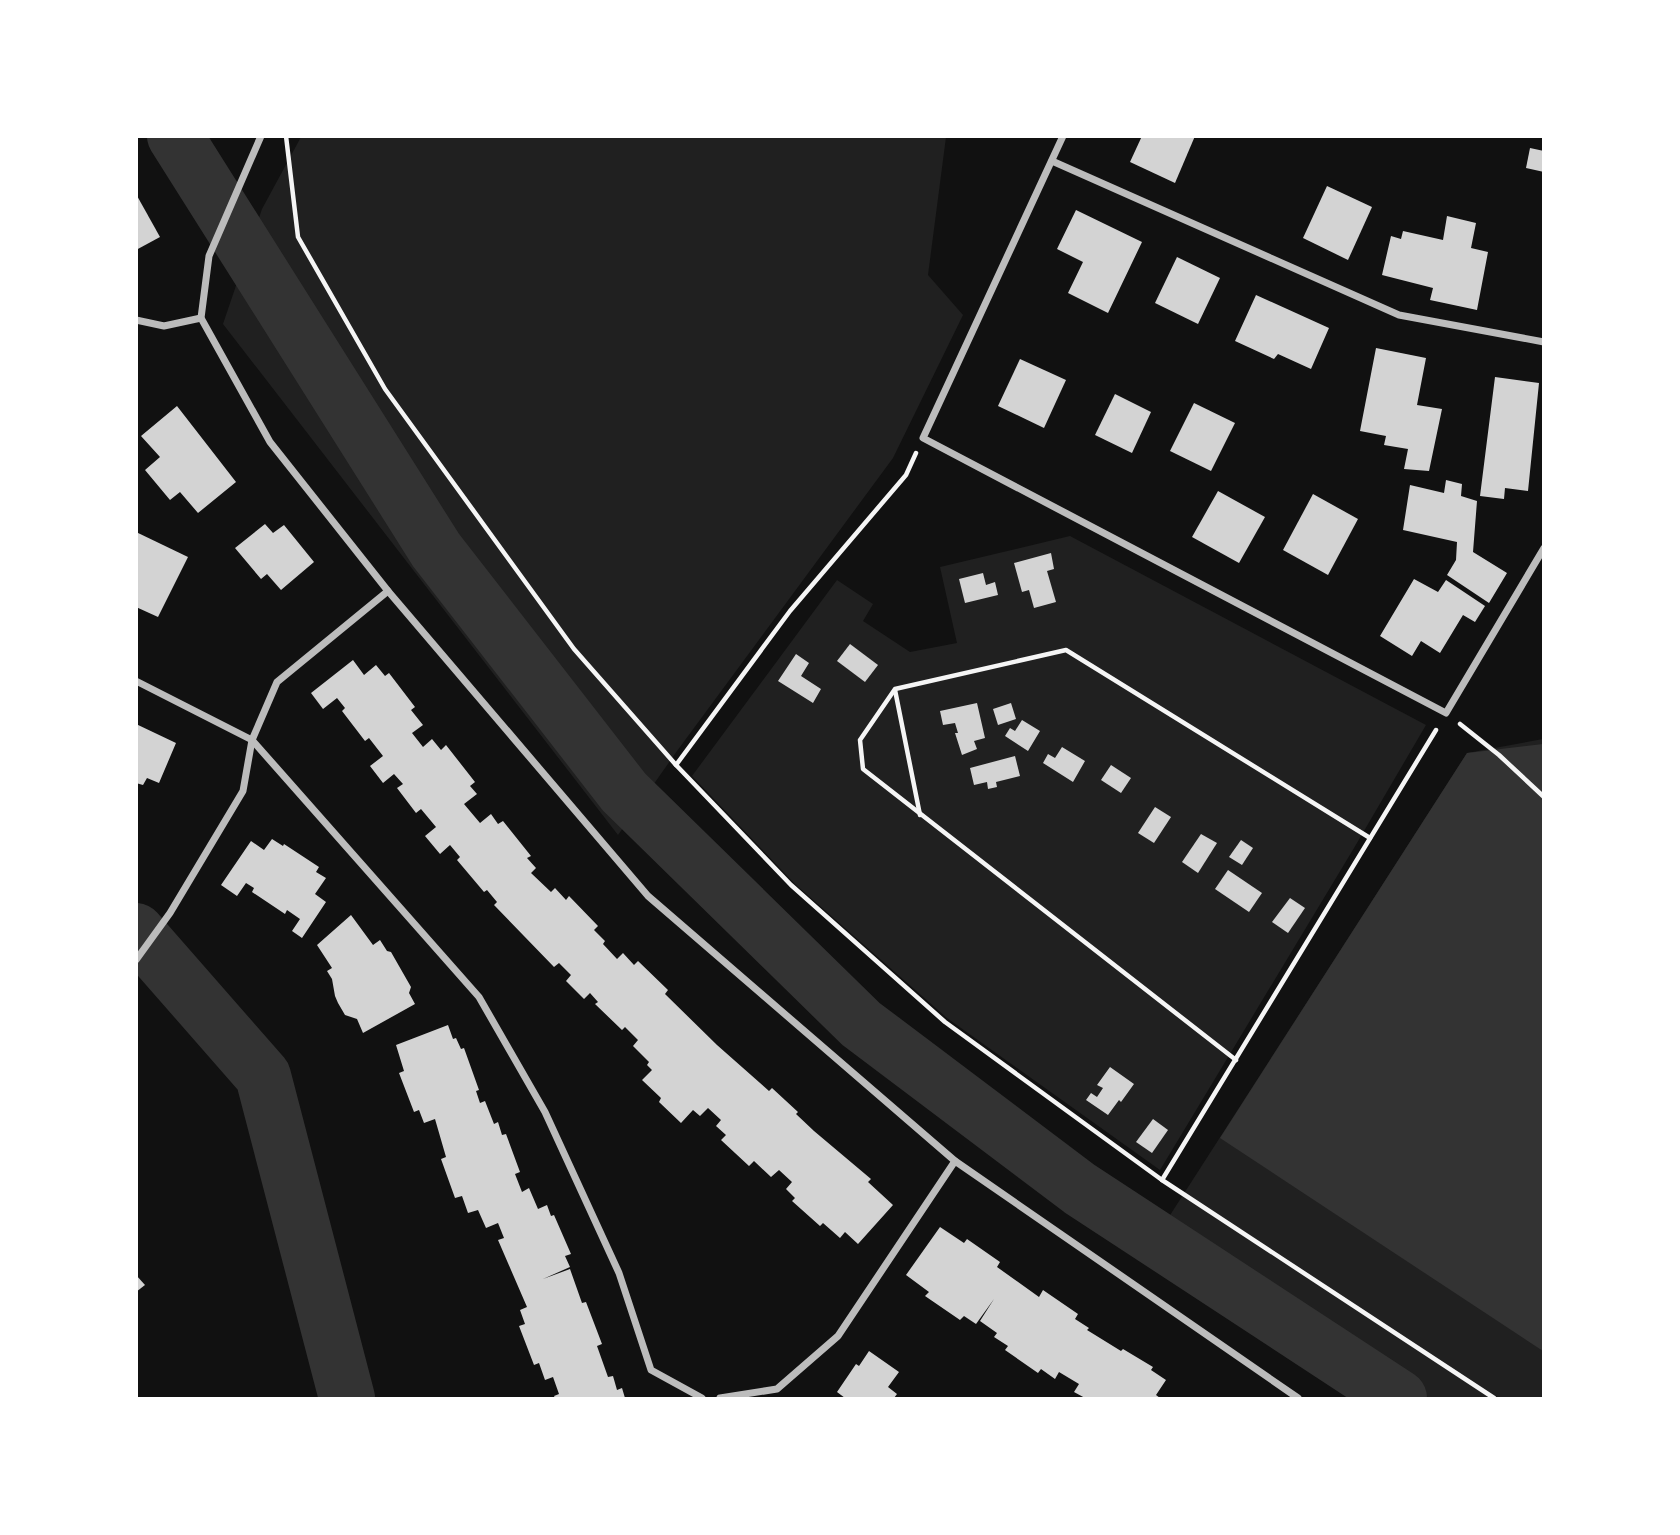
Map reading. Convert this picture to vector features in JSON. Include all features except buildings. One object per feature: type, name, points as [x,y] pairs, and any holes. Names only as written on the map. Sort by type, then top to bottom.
[{"type":"street","points":[[261,136],[209,256],[201,318],[270,442],[388,591],[648,896],[955,1161],[1298,1398]]},
{"type":"street","points":[[1063,136],[923,438],[1446,713],[1544,548]]},
{"type":"street","points":[[1052,161],[1399,315],[1544,342]]},
{"type":"street","points":[[136,320],[164,326],[201,318]]},
{"type":"street","points":[[139,958],[243,791],[252,740],[277,682],[388,591]]},
{"type":"street","points":[[136,681],[252,740],[478,997],[545,1112],[619,1273],[651,1370],[702,1398]]},
{"type":"street","points":[[720,1398],[777,1389],[838,1336],[955,1161]]},
{"type":"path","points":[[286,136],[298,237],[385,389],[574,649],[676,765],[791,885],[945,1022],[1162,1180],[1494,1398]]},
{"type":"path","points":[[676,765],[790,611],[906,475],[923,438]]},
{"type":"path","points":[[1236,1060],[863,769],[860,740],[895,690],[1066,650],[1370,838]]},
{"type":"path","points":[[895,690],[920,815]]},
{"type":"path","points":[[1162,1180],[1446,713],[1499,755],[1544,797]]},
{"type":"shaded area","points":[[301,137],[946,137],[928,275],[963,315],[893,458],[618,835],[223,324],[262,209]]},
{"type":"shaded area","points":[[1070,536],[1426,725],[1160,1170],[947,1018],[795,884],[692,776],[837,580],[873,604],[863,621],[910,652],[957,643],[940,567]]},
{"type":"shaded area","points":[[1543,739],[1543,1398],[1429,1398],[1165,1223],[1467,753]]},
{"type":"shaded area","points":[[1543,744],[1543,1351],[1220,1138],[1467,753]]},
{"type":"waterway","points":[[175,136],[436,550],[624,792],[861,1024],[1080,1189],[1399,1398]]},
{"type":"waterway","points":[[136,931],[263,1076],[347,1398]]}]
